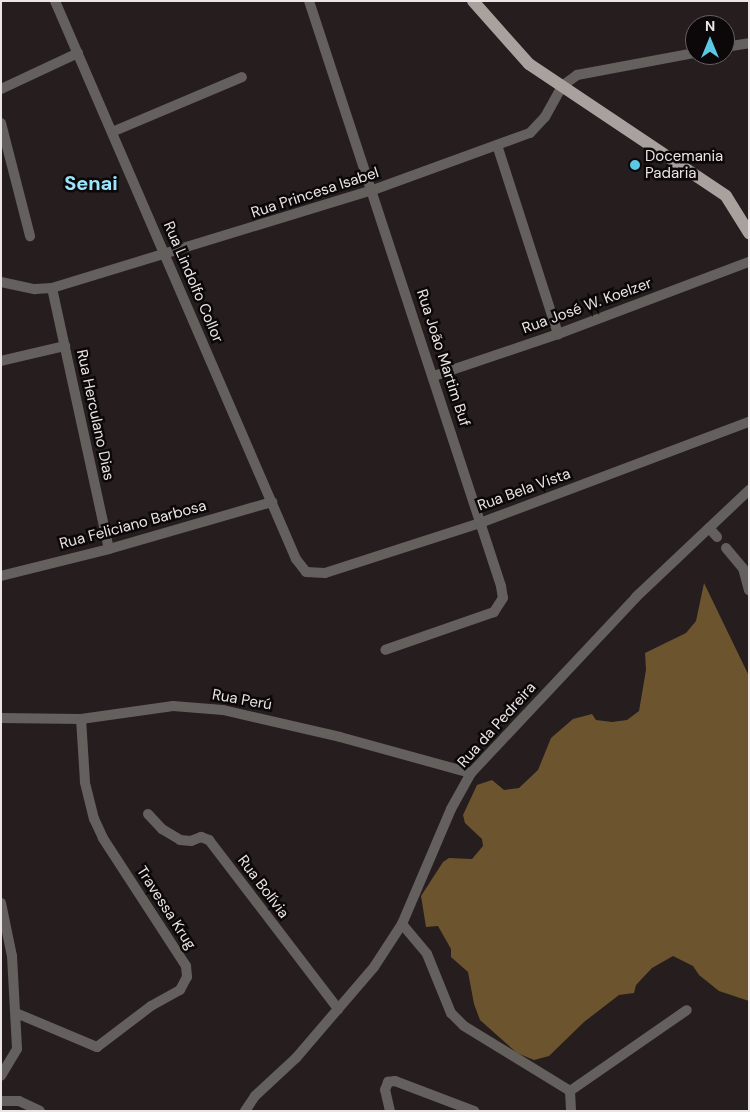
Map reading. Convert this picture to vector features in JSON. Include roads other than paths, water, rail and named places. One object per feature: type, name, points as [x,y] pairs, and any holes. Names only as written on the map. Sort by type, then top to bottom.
[{"type":"main road","points":[[473,1],[529,64],[715,187],[734,206],[749,233]]},
{"type":"street","name":"Rua Lindolfo Collor","points":[[55,1],[299,566],[306,572]]},
{"type":"street","name":"Rua João Martim Buf","points":[[309,1],[373,190],[501,586],[500,606],[473,622],[385,650]]},
{"type":"street","points":[[735,45],[749,43]]},
{"type":"street","points":[[1,89],[78,52]]},
{"type":"street","points":[[562,86],[587,72],[685,55]]},
{"type":"street","points":[[112,132],[242,77]]},
{"type":"street","name":"Rua Princesa Isabel","points":[[1,282],[35,289],[52,288],[165,256],[373,190],[497,145],[537,128],[562,86]]},
{"type":"street","points":[[1,123],[30,236]]},
{"type":"street","points":[[497,145],[558,334]]},
{"type":"street","name":"Rua José W. Koelzer","points":[[434,376],[558,334],[749,262]]},
{"type":"street","name":"Rua Herculano Dias","points":[[52,288],[108,549]]},
{"type":"street","points":[[1,361],[65,346]]},
{"type":"street","name":"Rua Bela Vista","points":[[306,572],[325,573],[480,523],[749,422]]},
{"type":"street","name":"Rua da Pedreira","points":[[245,1111],[374,967],[402,924],[451,809],[471,774],[636,597],[749,490]]},
{"type":"street","name":"Rua Feliciano Barbosa","points":[[1,576],[108,549],[272,502]]},
{"type":"street","points":[[709,528],[717,537]]},
{"type":"street","points":[[726,548],[743,568],[749,590]]},
{"type":"street","name":"Rua Perú","points":[[1,718],[81,719],[173,706],[223,710],[340,737],[471,774]]},
{"type":"street","name":"Travessa Krug","points":[[16,1013],[97,1047],[151,1006],[180,990],[187,977],[186,966],[103,838],[94,819],[82,759],[81,719]]},
{"type":"street","name":"Rua Bolívia","points":[[148,814],[162,829],[180,840],[191,841],[202,836],[209,840],[338,1009]]},
{"type":"street","points":[[1,903],[12,956],[17,1049],[1,1076]]},
{"type":"street","points":[[402,924],[427,954],[451,1013],[464,1026],[570,1091]]},
{"type":"street","points":[[570,1091],[686,1010]]},
{"type":"street","points":[[390,1111],[385,1095],[388,1082],[395,1081],[474,1111]]},
{"type":"street","points":[[570,1091],[571,1111]]},
{"type":"street","points":[[1,1101],[20,1101],[40,1111]]},
{"type":"place","name":"Docemania Padaria","points":[[635,165]]},
{"type":"district","name":"Senai","points":[[91,183]]}]
